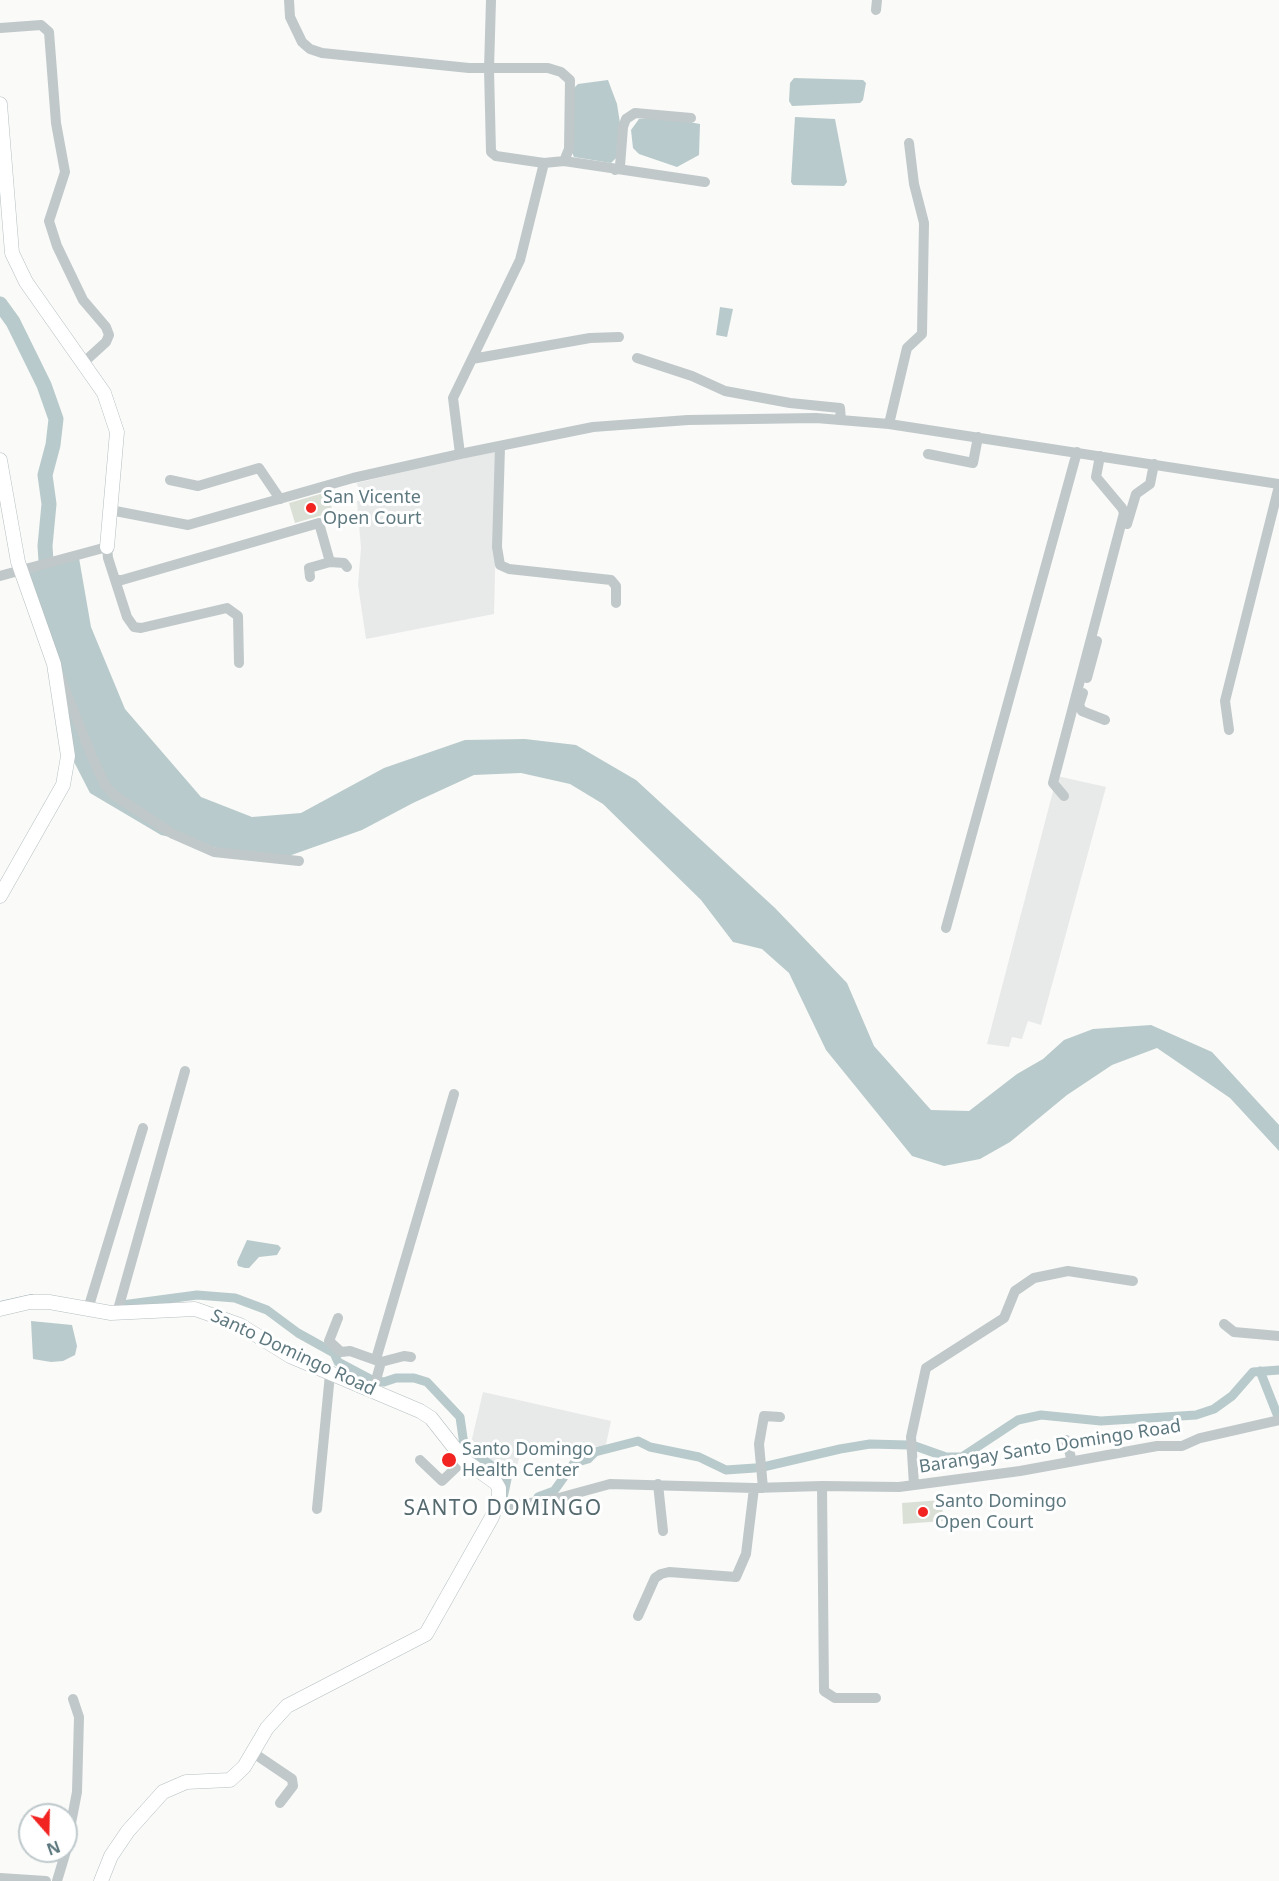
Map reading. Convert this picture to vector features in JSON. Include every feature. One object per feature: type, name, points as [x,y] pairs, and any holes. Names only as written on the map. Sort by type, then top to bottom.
[{"type":"street","points":[[289,0],[290,17],[302,42],[310,49],[322,53],[489,69],[548,68],[561,72],[570,81],[569,149],[564,161]]},
{"type":"street","points":[[492,0],[489,69],[491,152],[496,156],[544,163],[564,161],[705,182]]},
{"type":"street","points":[[0,28],[41,25],[49,32],[56,123],[65,172],[49,221],[57,246],[83,300],[106,327],[108,335],[106,342],[83,363]]},
{"type":"street","points":[[0,104],[12,253],[26,282],[105,393],[117,432],[107,547],[127,617],[134,627],[141,628],[227,609],[234,612],[240,627],[239,663]]},
{"type":"street","points":[[615,170],[620,166],[623,127],[627,119],[635,113],[691,118]]},
{"type":"street","points":[[889,424],[907,348],[922,334],[924,223],[914,184],[909,143]]},
{"type":"street","points":[[460,454],[453,398],[520,260],[544,163]]},
{"type":"street","points":[[472,359],[590,339],[620,337]]},
{"type":"street","points":[[637,358],[692,376],[725,392],[840,408],[841,420]]},
{"type":"street","points":[[110,510],[188,525],[353,478],[460,454],[593,427],[688,420],[841,420],[889,424],[1279,485],[1226,701],[1229,730]]},
{"type":"street","points":[[928,454],[973,463],[978,437]]},
{"type":"street","points":[[500,447],[497,547],[500,565],[509,569],[611,580],[616,586],[616,603]]},
{"type":"street","points":[[946,928],[1077,453]]},
{"type":"street","points":[[1064,796],[1053,783],[1124,513],[1096,477],[1100,456]]},
{"type":"street","points":[[0,460],[10,525],[21,570],[54,664],[105,784],[114,795],[172,834],[214,852],[299,861]]},
{"type":"street","points":[[1104,720],[1082,711],[1079,705],[1128,519],[1136,494],[1150,484],[1154,464]]},
{"type":"street","points":[[170,480],[198,486],[259,468],[280,499]]},
{"type":"street","points":[[116,580],[319,523],[330,562]]},
{"type":"street","points":[[0,576],[107,547]]},
{"type":"street","points":[[310,577],[309,568],[330,562],[344,563],[346,567]]},
{"type":"street","points":[[0,896],[63,785],[66,748],[54,664]]},
{"type":"street","points":[[117,1312],[185,1071]]},
{"type":"street","points":[[375,1384],[379,1360],[454,1094]]},
{"type":"street","points":[[88,1309],[142,1128]]},
{"type":"street","points":[[914,1485],[911,1437],[926,1368],[1004,1318],[1015,1290],[1034,1278],[1068,1271],[1133,1281]]},
{"type":"street","name":"Santo Domingo Road","points":[[0,1309],[30,1302],[117,1312],[195,1309],[240,1325],[290,1356],[330,1374],[375,1384],[431,1418],[464,1460],[496,1483],[499,1499],[426,1634],[287,1706],[267,1728],[244,1767],[230,1780],[186,1782],[163,1792],[128,1831],[111,1856],[101,1881]]},
{"type":"street","points":[[338,1318],[329,1341],[341,1352],[350,1351],[379,1360],[404,1356],[411,1358]]},
{"type":"street","points":[[1224,1324],[1234,1332],[1279,1336]]},
{"type":"street","points":[[317,1509],[330,1374]]},
{"type":"street","points":[[638,1616],[655,1578],[661,1574],[669,1572],[736,1577],[746,1554],[759,1488],[759,1444],[764,1416],[780,1417]]},
{"type":"street","name":"Barangay Santo Domingo Road","points":[[494,1509],[555,1499],[610,1484],[759,1488],[914,1485],[1157,1446],[1182,1446],[1200,1438],[1279,1420]]},
{"type":"street","points":[[1061,1440],[1066,1440],[1072,1461]]},
{"type":"street","points":[[420,1460],[442,1481],[464,1460]]},
{"type":"street","points":[[658,1484],[663,1531]]},
{"type":"street","points":[[822,1485],[824,1691],[835,1698],[876,1698]]},
{"type":"street","points":[[73,1699],[79,1717],[75,1803]]},
{"type":"street","points":[[252,1752],[291,1779],[293,1786],[280,1803]]},
{"type":"street","points":[[57,1881],[62,1863]]},
{"type":"street","points":[[0,1878],[46,1881]]},
{"type":"shaded area","points":[[794,78],[863,80],[866,83],[863,100],[860,103],[792,106],[789,101],[790,83]]},
{"type":"shaded area","points":[[608,80],[617,104],[620,123],[618,156],[611,163],[574,157],[571,150],[574,88],[578,84]]},
{"type":"shaded area","points":[[795,117],[835,119],[847,182],[844,186],[793,185],[791,182]]},
{"type":"shaded area","points":[[639,119],[672,119],[700,124],[699,155],[677,167],[639,154],[633,148],[631,130]]},
{"type":"shaded area","points":[[720,307],[733,309],[727,337],[716,335]]},
{"type":"shaded area","points":[[498,449],[494,614],[366,639],[358,585],[361,548],[357,501],[361,500],[357,483]]},
{"type":"shaded area","name":"San Vicente Open Court","points":[[327,492],[333,512],[295,523],[289,503]]},
{"type":"shaded area","points":[[79,558],[91,627],[125,709],[201,797],[252,817],[301,813],[384,768],[465,740],[525,739],[576,745],[636,780],[775,908],[847,983],[874,1046],[931,1110],[969,1111],[1017,1074],[1043,1059],[1064,1040],[1093,1029],[1151,1025],[1212,1052],[1279,1125],[1279,1151],[1230,1098],[1157,1048],[1112,1065],[1067,1095],[1010,1142],[980,1159],[944,1166],[912,1156],[826,1050],[789,973],[762,949],[733,942],[701,900],[603,804],[570,784],[521,773],[474,775],[362,830],[283,858],[235,852],[161,835],[90,793],[71,756],[25,574]]},
{"type":"shaded area","points":[[1057,776],[1106,787],[1041,1025],[1028,1021],[1022,1039],[1012,1037],[1009,1047],[987,1044]]},
{"type":"shaded area","points":[[247,1240],[278,1245],[281,1248],[277,1255],[259,1257],[249,1268],[245,1268],[238,1266],[237,1262]]},
{"type":"shaded area","points":[[31,1321],[72,1325],[77,1346],[75,1355],[63,1361],[33,1359]]},
{"type":"shaded area","points":[[483,1392],[611,1421],[605,1449],[590,1445],[587,1458],[522,1444],[516,1472],[496,1468],[471,1443]]},
{"type":"shaded area","name":"Santo Domingo Open Court","points":[[942,1500],[943,1521],[903,1524],[902,1503]]},
{"type":"waterway","points":[[0,304],[13,322],[44,385],[56,419],[53,445],[45,475],[49,504],[45,546],[47,576]]},
{"type":"waterway","points":[[0,1302],[32,1295]]},
{"type":"waterway","points":[[122,1305],[197,1295],[235,1298],[267,1310],[298,1333],[334,1353],[338,1362],[372,1380],[384,1382],[396,1378],[414,1378],[427,1382],[460,1417],[464,1445],[507,1479],[503,1498]]},
{"type":"waterway","points":[[915,1446],[946,1457],[962,1457],[1018,1420],[1041,1415],[1101,1421],[1196,1415],[1214,1409],[1232,1396],[1253,1372],[1279,1370]]},
{"type":"waterway","points":[[1260,1371],[1277,1414]]},
{"type":"waterway","points":[[538,1497],[554,1491],[574,1463],[588,1459],[595,1452],[638,1441],[650,1447],[699,1457],[726,1470],[755,1468]]},
{"type":"waterway","points":[[763,1467],[870,1444],[908,1445]]},
{"type":"place","name":"San Vicente Open Court","points":[[311,508]]},
{"type":"place","name":"Santo Domingo Health Center","points":[[449,1460]]},
{"type":"place","name":"Santo Domingo Open Court","points":[[923,1512]]},
{"type":"district","name":"SANTO DOMINGO","points":[[503,1509]]}]
